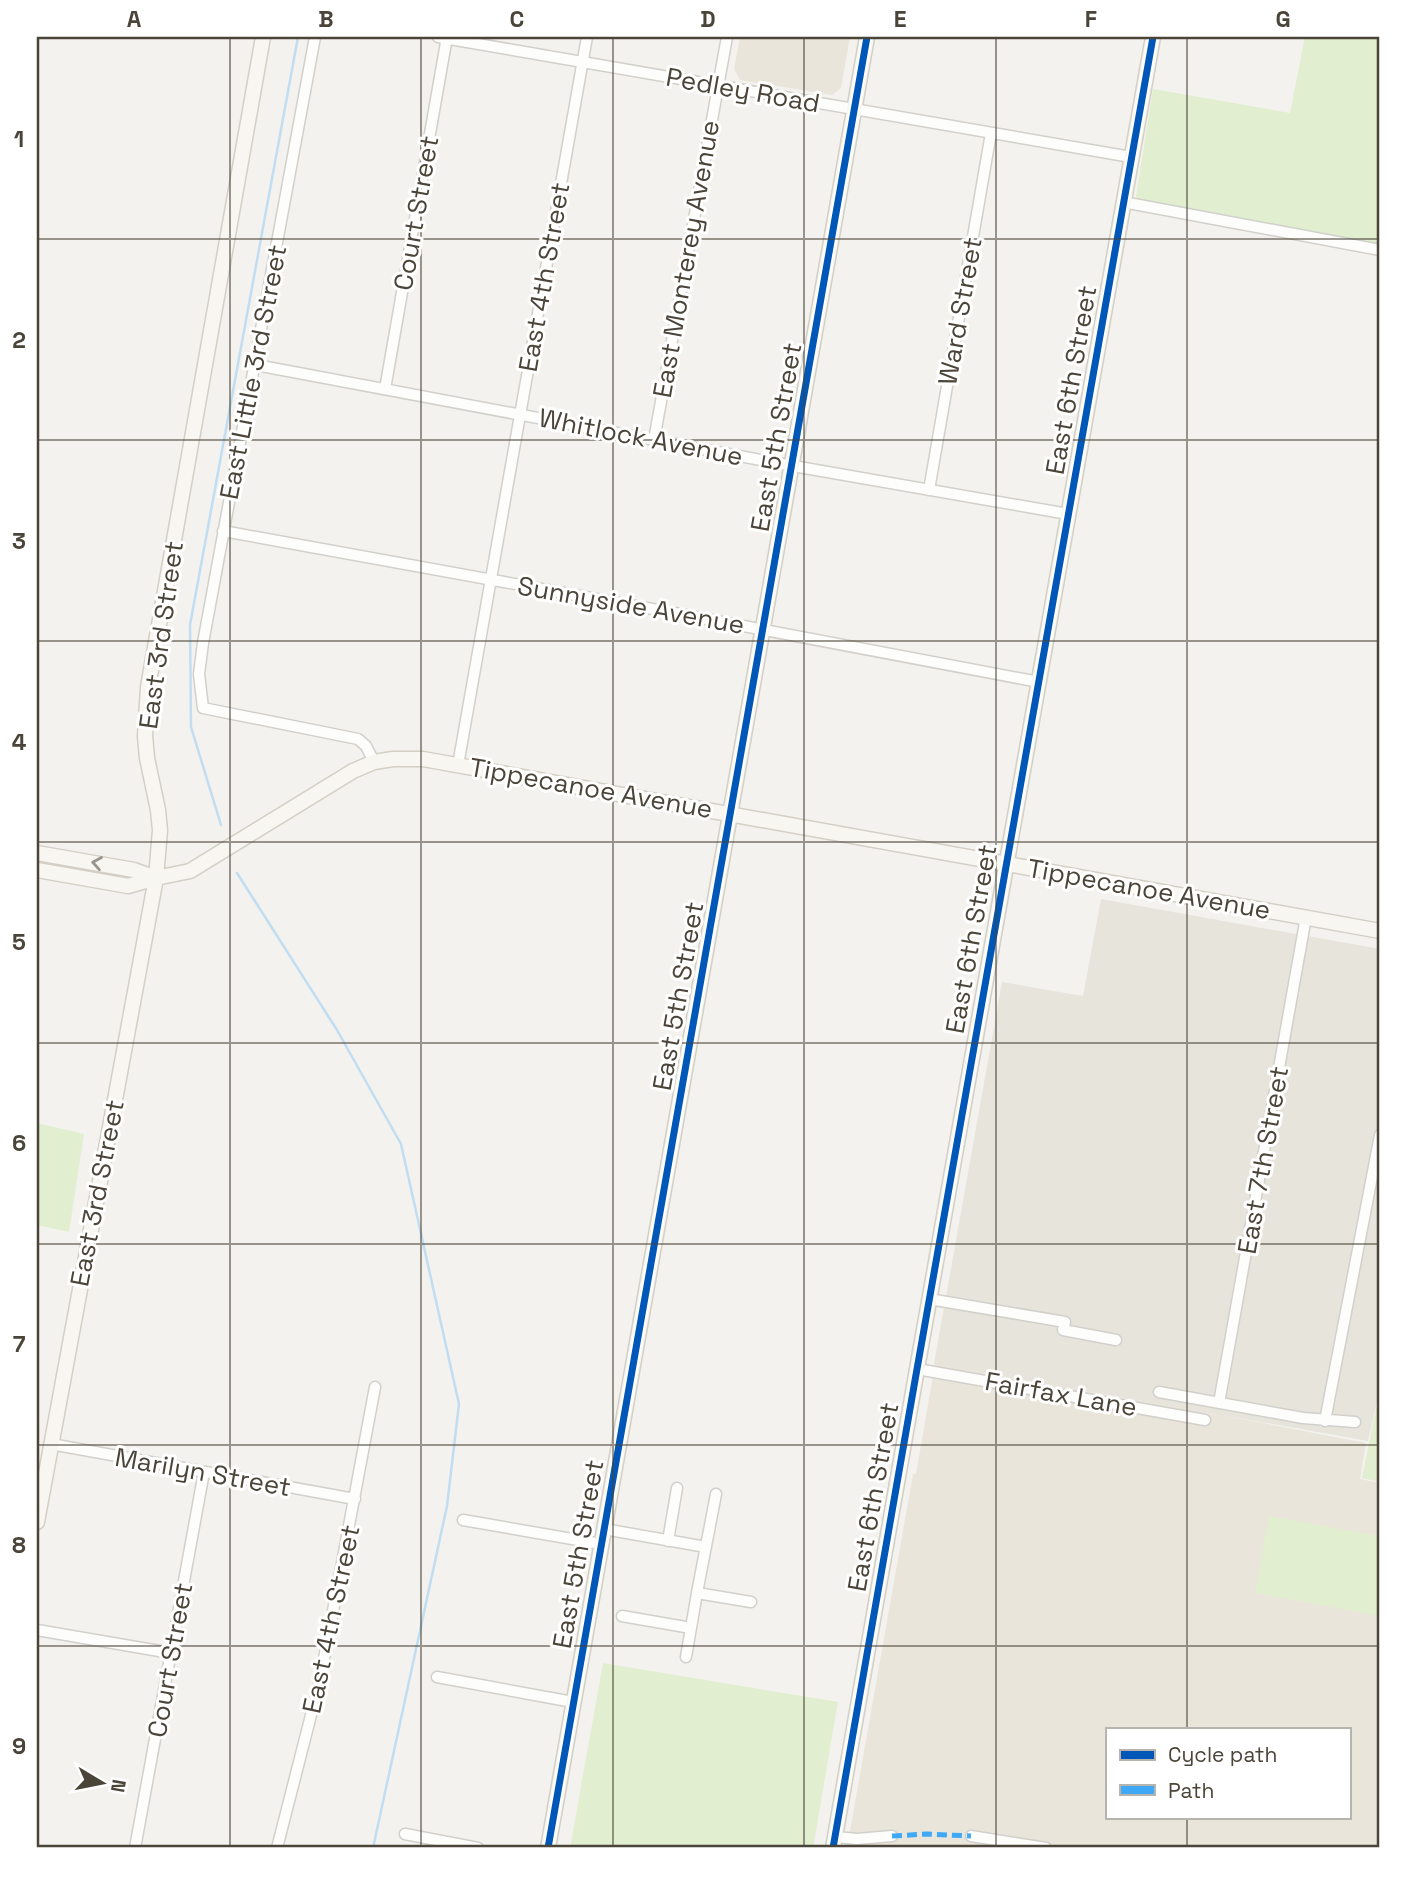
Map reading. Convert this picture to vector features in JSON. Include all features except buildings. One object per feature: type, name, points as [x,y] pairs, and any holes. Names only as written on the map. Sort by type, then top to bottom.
[{"type":"street","name":"East 3rd Street","points":[[37,1522],[156,878],[160,830],[145,736],[148,687],[263,37]]},
{"type":"street","name":"East Little 3rd Street","points":[[315,37],[199,674],[203,708],[358,739],[366,746],[374,762]]},
{"type":"street","name":"Pedley Road","points":[[444,37],[1131,157]]},
{"type":"street","name":"Court Street","points":[[385,389],[444,37]]},
{"type":"street","name":"East 4th Street","points":[[458,765],[587,37]]},
{"type":"street","name":"East Monterey Avenue","points":[[654,440],[727,37]]},
{"type":"street","name":"East 5th Street","points":[[548,1848],[867,37]]},
{"type":"street","name":"East 6th Street","points":[[835,1842],[916,1369],[1153,37]]},
{"type":"street","name":"Ward Street","points":[[929,490],[991,133]]},
{"type":"street","points":[[1123,202],[1380,250]]},
{"type":"street","name":"Whitlock Avenue","points":[[256,365],[793,466],[1068,514]]},
{"type":"street","name":"Sunnyside Avenue","points":[[223,531],[1039,682]]},
{"type":"street","name":"Tippecanoe Avenue","points":[[37,870],[128,887],[156,878],[190,872],[352,771],[374,762],[409,758],[731,813],[1380,931]]},
{"type":"street","points":[[37,853],[134,870],[156,878]]},
{"type":"street","name":"East 7th Street","points":[[1219,1403],[1306,917]]},
{"type":"street","points":[[1325,1421],[1380,1135]]},
{"type":"street","points":[[929,1299],[1065,1322],[1063,1330],[1116,1340]]},
{"type":"street","name":"Fairfax Lane","points":[[916,1369],[1205,1420]]},
{"type":"street","name":"East 4th Street","points":[[277,1848],[320,1680],[375,1387]]},
{"type":"street","name":"Fairfax Lane","points":[[1159,1392],[1325,1421],[1355,1422]]},
{"type":"street","name":"Marilyn Street","points":[[51,1444],[355,1499]]},
{"type":"street","name":"Court Street","points":[[135,1848],[204,1472]]},
{"type":"street","points":[[668,1541],[677,1488]]},
{"type":"street","points":[[686,1657],[716,1494]]},
{"type":"street","points":[[463,1520],[601,1544]]},
{"type":"street","points":[[604,1529],[706,1548]]},
{"type":"street","points":[[697,1593],[751,1602]]},
{"type":"street","points":[[622,1616],[691,1628]]},
{"type":"street","points":[[37,1630],[171,1653]]},
{"type":"street","points":[[437,1677],[573,1702]]},
{"type":"street","points":[[405,1834],[478,1848]]},
{"type":"street","points":[[835,1842],[892,1836]]},
{"type":"street","points":[[971,1836],[1046,1848]]},
{"type":"shaded area","points":[[740,37],[850,37],[841,88],[832,95],[740,80],[734,69]]},
{"type":"shaded area","points":[[1101,899],[1380,949],[1380,1389],[1368,1441],[934,1364],[1002,982],[1083,996]]},
{"type":"shaded area","points":[[935,1364],[1366,1443],[1360,1479],[1380,1483],[1380,1848],[847,1848],[913,1474],[916,1474]]},
{"type":"green space","points":[[1305,37],[1380,37],[1380,244],[1135,203],[1153,89],[1290,113]]},
{"type":"green space","points":[[37,1123],[84,1134],[69,1232],[37,1225]]},
{"type":"green space","points":[[1380,1389],[1380,1482],[1362,1478]]},
{"type":"green space","points":[[1269,1516],[1380,1536],[1380,1616],[1255,1593]]},
{"type":"green space","points":[[603,1663],[838,1702],[813,1848],[570,1848]]},
{"type":"waterway","points":[[221,825],[191,727],[190,625],[298,37]]},
{"type":"waterway","points":[[237,873],[337,1030],[401,1144],[459,1404],[447,1506],[373,1848]]},
{"type":"marked path","points":[[892,1836],[971,1836]]},
{"type":"cycle path","points":[[548,1848],[867,37]]},
{"type":"cycle path","points":[[833,1848],[1153,37]]}]
